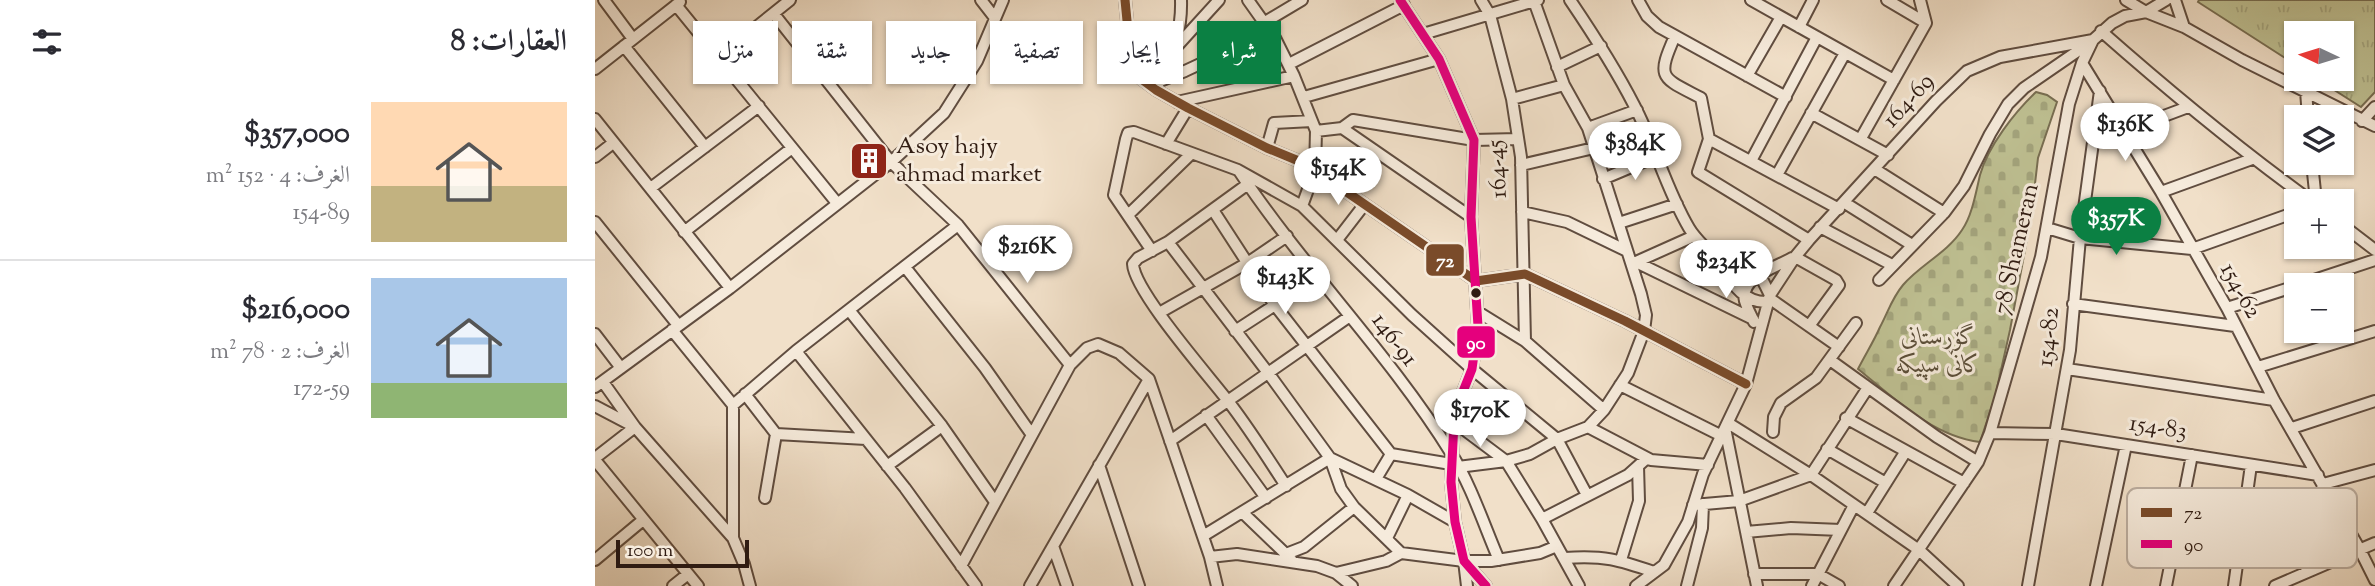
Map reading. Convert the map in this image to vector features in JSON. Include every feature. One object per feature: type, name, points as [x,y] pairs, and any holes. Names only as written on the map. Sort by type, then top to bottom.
[{"type":"street","points":[[604,0],[629,43],[705,147]]},
{"type":"street","points":[[764,21],[790,0]]},
{"type":"street","points":[[981,0],[995,18]]},
{"type":"street","points":[[750,586],[733,538],[599,384],[730,288],[891,162],[944,113],[977,61],[1003,0]]},
{"type":"street","points":[[1125,0],[1132,72],[1158,85],[1182,105],[1267,148],[1306,164],[1476,281],[1525,274],[1746,384]]},
{"type":"street","points":[[1181,0],[1182,21]]},
{"type":"street","points":[[1183,40],[1219,0]]},
{"type":"street","points":[[1248,0],[1264,21]]},
{"type":"street","points":[[1276,21],[1302,0]]},
{"type":"street","name":"164-45","points":[[1481,0],[1490,15],[1512,99],[1518,139],[1525,274],[1525,341]]},
{"type":"street","points":[[1570,0],[1601,46],[1636,110],[1655,157],[1694,236],[1745,297],[1753,319],[1757,344]]},
{"type":"street","points":[[1638,0],[1652,22],[1786,97]]},
{"type":"street","points":[[1751,0],[1894,80]]},
{"type":"street","points":[[1799,27],[1814,0]]},
{"type":"street","points":[[1887,0],[1926,23]]},
{"type":"street","points":[[1860,140],[1926,23],[1920,0]]},
{"type":"street","points":[[2126,0],[2146,12],[2184,27],[2284,80]]},
{"type":"street","name":"78 Shameran","points":[[1894,586],[1978,462],[1990,433],[2041,257],[2069,104],[2082,63],[2093,40],[2101,31],[2125,16],[2146,12],[2166,0]]},
{"type":"street","points":[[2175,0],[2184,27]]},
{"type":"street","points":[[1213,210],[1274,304],[1391,454],[1453,462],[1506,461],[1530,454],[1557,439],[1588,427],[1604,410],[1628,373],[1644,331],[1646,315],[1631,258],[1588,128],[1564,85],[1536,1],[1423,34]]},
{"type":"street","points":[[595,69],[679,2],[693,21]]},
{"type":"street","points":[[1289,64],[1402,3],[1439,59],[1474,139],[1471,216],[1478,312],[1476,350],[1454,422],[1453,462],[1455,522],[1467,586]]},
{"type":"street","points":[[774,13],[891,162],[958,225],[1070,365]]},
{"type":"street","points":[[1747,75],[1781,17]]},
{"type":"street","points":[[2101,31],[2252,159],[2296,189]]},
{"type":"street","points":[[1675,36],[1663,63],[1664,73],[1667,79],[1701,98],[1709,139],[1698,172],[1809,240]]},
{"type":"street","points":[[1751,161],[1817,37]]},
{"type":"street","points":[[1879,280],[1944,213],[1964,186],[2008,104],[2024,88],[2093,40]]},
{"type":"street","name":"164-69","points":[[1698,504],[1708,465],[1746,384],[1769,298],[1795,257],[1820,227],[1967,71],[2000,57],[2093,40]]},
{"type":"street","points":[[1557,67],[1601,46]]},
{"type":"street","points":[[1281,50],[1304,97],[1314,126],[1315,170],[1302,206]]},
{"type":"street","points":[[1777,175],[1845,53]]},
{"type":"street","points":[[1304,97],[1439,59]]},
{"type":"street","name":"154-62","points":[[2082,63],[2161,192],[2325,488]]},
{"type":"street","points":[[1158,85],[1197,65]]},
{"type":"street","points":[[1182,105],[1294,76]]},
{"type":"street","points":[[741,84],[837,203]]},
{"type":"street","points":[[1512,99],[1564,85]]},
{"type":"street","name":"154-82","points":[[2028,586],[2067,369],[2080,239],[2100,91]]},
{"type":"street","points":[[2306,91],[2307,105]]},
{"type":"street","points":[[2306,91],[2375,126]]},
{"type":"street","points":[[1166,144],[1182,105]]},
{"type":"street","points":[[652,187],[759,106]]},
{"type":"street","points":[[2125,131],[2188,107]]},
{"type":"street","points":[[2362,121],[2375,107]]},
{"type":"street","points":[[1588,128],[1636,110]]},
{"type":"street","points":[[1811,113],[1888,155]]},
{"type":"street","points":[[595,119],[730,288]]},
{"type":"street","points":[[1342,128],[1353,120],[1474,139],[1518,139]]},
{"type":"street","points":[[1267,148],[1274,123],[1342,128],[1471,216]]},
{"type":"street","points":[[1151,251],[1114,195],[1128,134],[1134,132],[1238,170],[1302,206],[1412,315],[1557,439],[1587,495]]},
{"type":"street","points":[[1709,139],[1842,206],[1912,245]]},
{"type":"street","points":[[595,157],[613,143]]},
{"type":"street","points":[[684,232],[792,148]]},
{"type":"street","points":[[1521,165],[1594,148]]},
{"type":"street","points":[[1128,215],[1191,154]]},
{"type":"street","points":[[1603,179],[1655,157]]},
{"type":"street","points":[[2161,192],[2252,159]]},
{"type":"street","name":"146-91","points":[[1238,170],[1350,316],[1453,462],[1499,560]]},
{"type":"street","points":[[1876,170],[1944,213]]},
{"type":"street","points":[[1248,184],[1168,242],[1138,258],[1133,264],[1133,272],[1159,313],[1227,400],[1286,486]]},
{"type":"street","points":[[1619,223],[1677,204]]},
{"type":"street","points":[[1337,240],[1364,205]]},
{"type":"street","points":[[1522,212],[1567,222],[1631,258],[1753,319]]},
{"type":"street","points":[[2046,228],[2080,239],[2192,249],[2284,216]]},
{"type":"street","points":[[595,222],[733,405],[733,538]]},
{"type":"street","points":[[733,405],[796,351],[958,225]]},
{"type":"street","points":[[1820,227],[1892,265]]},
{"type":"street","points":[[2354,234],[2375,250]]},
{"type":"street","points":[[1159,313],[1249,262],[1287,236]]},
{"type":"street","points":[[1631,258],[1694,236]]},
{"type":"street","points":[[1168,242],[1329,458],[1341,489],[1354,507],[1401,553]]},
{"type":"street","points":[[1710,252],[1760,275],[1769,298],[1839,346]]},
{"type":"street","points":[[1795,257],[1836,280],[1838,289],[1809,326]]},
{"type":"street","name":"164-69","points":[[1745,297],[1748,284],[1795,257]]},
{"type":"street","points":[[2336,273],[2375,260]]},
{"type":"street","points":[[905,267],[985,368],[1032,435]]},
{"type":"street","points":[[1235,331],[1318,277]]},
{"type":"street","points":[[2227,309],[2284,290]]},
{"type":"street","points":[[1745,297],[1753,301],[1769,298]]},
{"type":"street","points":[[2073,304],[2235,326]]},
{"type":"street","points":[[849,310],[942,426],[995,502]]},
{"type":"street","points":[[1478,312],[1525,341],[1604,410]]},
{"type":"street","points":[[1170,441],[1350,316]]},
{"type":"street","points":[[1773,432],[1774,417],[1781,404],[1808,386],[1856,323]]},
{"type":"street","points":[[2258,367],[2375,331]]},
{"type":"street","points":[[595,334],[621,368]]},
{"type":"street","points":[[961,566],[1070,365],[1087,348],[1098,344],[1119,353],[1149,379],[1210,557],[1217,586]]},
{"type":"street","points":[[796,351],[887,466],[976,586]]},
{"type":"street","points":[[1830,360],[1867,389],[1978,462]]},
{"type":"street","points":[[2067,369],[2274,400]]},
{"type":"street","points":[[1030,586],[1149,379]]},
{"type":"street","points":[[1620,385],[1725,429],[1811,475],[1919,550],[1958,586]]},
{"type":"street","points":[[1698,504],[1739,501],[1811,475],[1867,389]]},
{"type":"street","points":[[745,394],[776,434],[765,498]]},
{"type":"street","points":[[2292,428],[2375,401]]},
{"type":"street","points":[[595,406],[635,427]]},
{"type":"street","points":[[1206,415],[1266,498]]},
{"type":"street","points":[[1846,418],[1964,483]]},
{"type":"street","points":[[1454,422],[1506,461],[1579,586]]},
{"type":"street","points":[[887,466],[942,426]]},
{"type":"street","points":[[635,427],[595,459],[698,586]]},
{"type":"street","points":[[1588,427],[1642,462],[1708,465]]},
{"type":"street","points":[[1725,429],[1756,586]]},
{"type":"street","name":"154-83","points":[[1990,433],[2056,434],[2251,465],[2320,479]]},
{"type":"street","points":[[776,434],[866,439]]},
{"type":"street","points":[[2097,586],[2126,445]]},
{"type":"street","points":[[1827,449],[1886,483]]},
{"type":"street","points":[[1867,513],[1906,451]]},
{"type":"street","points":[[1376,480],[1391,454]]},
{"type":"street","points":[[2185,488],[2192,455]]},
{"type":"street","points":[[1329,458],[1408,495],[1455,522]]},
{"type":"street","points":[[1203,536],[1329,458]]},
{"type":"street","points":[[1542,519],[1628,475],[1642,462]]},
{"type":"street","points":[[1621,561],[1639,501],[1642,462]]},
{"type":"street","points":[[2248,488],[2251,465]]},
{"type":"street","points":[[1100,466],[1135,585]]},
{"type":"street","points":[[2319,488],[2320,479],[2375,470]]},
{"type":"street","points":[[1387,538],[1408,495]]},
{"type":"street","points":[[1644,584],[1664,565],[1698,504]]},
{"type":"street","points":[[1687,586],[1702,528],[1698,504]]},
{"type":"street","points":[[1812,586],[1854,505]]},
{"type":"street","points":[[1290,557],[1354,507]]},
{"type":"street","points":[[1243,512],[1290,557]]},
{"type":"street","points":[[595,560],[643,520]]},
{"type":"street","points":[[1746,532],[1791,528],[1841,530]]},
{"type":"street","points":[[2359,548],[2375,543]]},
{"type":"street","name":"154-62","points":[[2357,544],[2375,580]]},
{"type":"street","points":[[1053,546],[1067,586]]},
{"type":"street","points":[[1336,573],[1386,561],[1401,553],[1464,561],[1499,560],[1540,553],[1557,546]]},
{"type":"street","points":[[1210,557],[1237,554],[1290,557],[1336,573],[1352,586]]},
{"type":"street","points":[[1565,558],[1594,556],[1621,561],[1654,572]]},
{"type":"street","points":[[1464,561],[1486,586]]},
{"type":"street","points":[[2166,586],[2170,568]]},
{"type":"street","points":[[2234,586],[2237,568]]},
{"type":"street","points":[[2306,572],[2307,568]]},
{"type":"street","points":[[2276,586],[2315,568]]},
{"type":"street","points":[[673,586],[688,574]]},
{"type":"street","points":[[1754,574],[1818,574],[1839,586]]},
{"type":"green space","points":[[2375,0],[2375,92],[2361,107],[2336,91],[2354,91],[2354,21],[2284,21],[2284,57],[2198,2]]},
{"type":"green space","name":"گۆڕستانی کانی سپیکە","points":[[2036,92],[2057,102],[2038,158],[2031,218],[2010,330],[1995,397],[1980,442],[1962,438],[1930,424],[1858,369],[1899,290],[1962,230],[1971,211],[1989,153],[2011,119]]},
{"type":"transit line","name":"72","points":[[1125,0],[1132,72],[1156,90],[1267,148],[1306,164],[1476,281],[1525,274],[1625,321],[1746,384]]},
{"type":"transit line","name":"90","points":[[1400,0],[1439,59],[1474,140],[1471,217],[1478,326],[1472,369],[1454,422],[1451,482],[1455,522],[1464,561],[1486,586]]},
{"type":"place","name":"Asoy hajy ahmad market","points":[[869,161]]}]
